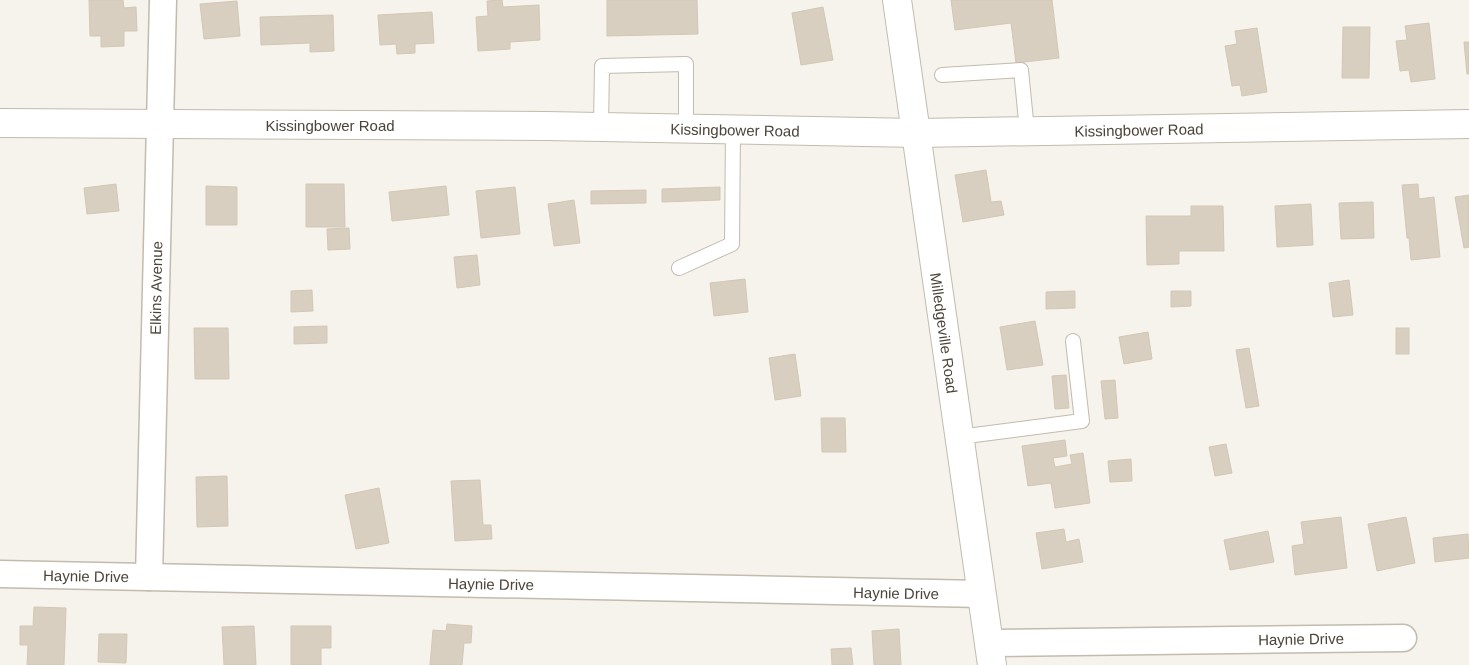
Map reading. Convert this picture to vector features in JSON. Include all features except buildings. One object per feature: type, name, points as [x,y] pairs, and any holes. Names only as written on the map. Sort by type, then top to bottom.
[{"type":"street","name":"Elkins Avenue","points":[[149,577],[163,0]]},
{"type":"street","name":"Milledgeville Road","points":[[897,0],[990,654]]},
{"type":"street","name":"Kissingbower Road","points":[[0,123],[600,127],[917,133],[1469,124]]},
{"type":"street","name":"Haynie Drive","points":[[0,574],[982,594]]},
{"type":"street","name":"Haynie Drive","points":[[990,654],[1403,638]]},
{"type":"lane","points":[[600,127],[602,66],[686,64],[686,129]]},
{"type":"lane","points":[[942,75],[1021,70],[1027,132]]},
{"type":"lane","points":[[679,268],[732,244],[732,130]]},
{"type":"lane","points":[[959,437],[1082,422],[1073,341]]}]
